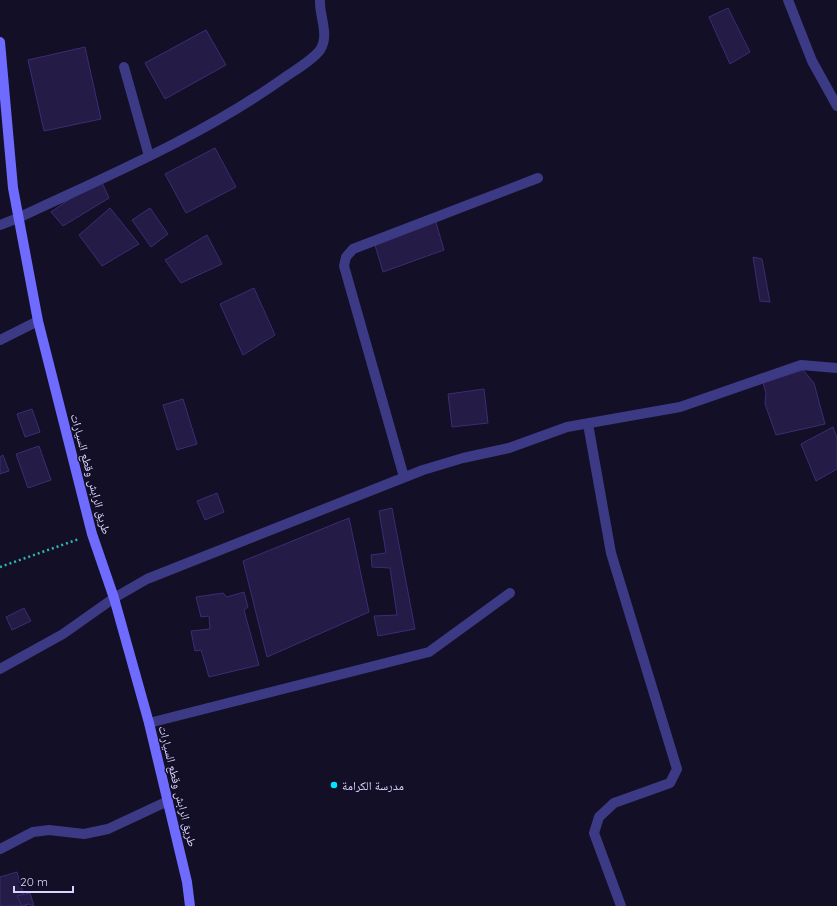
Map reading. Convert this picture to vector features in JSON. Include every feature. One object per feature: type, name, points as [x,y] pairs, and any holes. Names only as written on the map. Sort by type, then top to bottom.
[{"type":"main road","name":"طريق الرابش وقطع السيارات","points":[[0,42],[18,218],[38,321],[92,534],[114,598],[149,723],[187,882],[190,906]]},
{"type":"street","points":[[0,225],[18,218],[149,156],[222,118],[266,90],[316,55],[324,39],[320,0]]},
{"type":"street","points":[[788,0],[812,61],[837,106]]},
{"type":"street","points":[[124,67],[149,156]]},
{"type":"street","points":[[404,477],[344,266],[346,257],[353,249],[538,178]]},
{"type":"street","points":[[0,340],[38,321]]},
{"type":"street","points":[[0,669],[63,634],[114,598],[147,579],[404,477],[463,458],[509,448],[567,427],[680,407],[801,365],[837,368]]},
{"type":"street","points":[[588,424],[611,553],[676,769],[670,784],[614,802],[599,817],[594,833],[621,906]]},
{"type":"street","points":[[149,723],[429,652],[510,593]]},
{"type":"street","points":[[0,849],[33,832],[49,830],[84,834],[108,829],[168,801]]},
{"type":"path","points":[[0,567],[92,534]]},
{"type":"building","points":[[728,8],[750,52],[730,64],[709,17]]},
{"type":"building","points":[[206,30],[226,65],[165,99],[145,63]]},
{"type":"building","points":[[85,47],[101,119],[44,131],[28,60]]},
{"type":"building","points":[[215,148],[236,187],[186,213],[165,174]]},
{"type":"building","points":[[100,178],[109,198],[63,226],[51,212]]},
{"type":"building","points":[[110,208],[139,244],[102,266],[79,235]]},
{"type":"building","points":[[150,208],[168,234],[151,247],[132,220]]},
{"type":"building","points":[[435,219],[444,250],[383,272],[374,242]]},
{"type":"building","points":[[207,235],[222,264],[181,283],[165,260]]},
{"type":"building","points":[[753,257],[762,259],[770,302],[760,301]]},
{"type":"building","points":[[254,288],[275,335],[243,355],[220,304]]},
{"type":"building","points":[[803,370],[814,383],[825,424],[776,435],[765,404],[766,393],[763,383]]},
{"type":"building","points":[[484,389],[488,423],[452,427],[448,394]]},
{"type":"building","points":[[183,399],[197,444],[177,450],[163,405]]},
{"type":"building","points":[[32,409],[40,432],[25,437],[17,414]]},
{"type":"building","points":[[833,427],[837,438],[837,469],[816,481],[801,444]]},
{"type":"building","points":[[39,446],[51,480],[28,488],[16,454]]},
{"type":"building","points":[[3,455],[9,471],[0,474],[0,457]]},
{"type":"building","points":[[217,493],[224,512],[205,520],[197,501]]},
{"type":"building","points":[[392,508],[415,629],[378,636],[374,616],[397,615],[390,568],[372,567],[371,555],[386,553],[379,511]]},
{"type":"building","points":[[349,518],[369,612],[267,657],[243,561]]},
{"type":"building","points":[[244,592],[248,607],[244,610],[259,665],[209,677],[201,650],[195,651],[191,631],[210,629],[209,616],[201,617],[196,597],[223,593],[227,597]]},
{"type":"building","points":[[24,608],[31,621],[12,630],[6,617]]},
{"type":"building","points":[[17,872],[27,906],[0,906],[0,877]]},
{"type":"building","points":[[30,893],[34,906],[28,904],[22,906],[17,896]]},
{"type":"place","name":"مدرسة الكرامة","points":[[334,785]]}]
